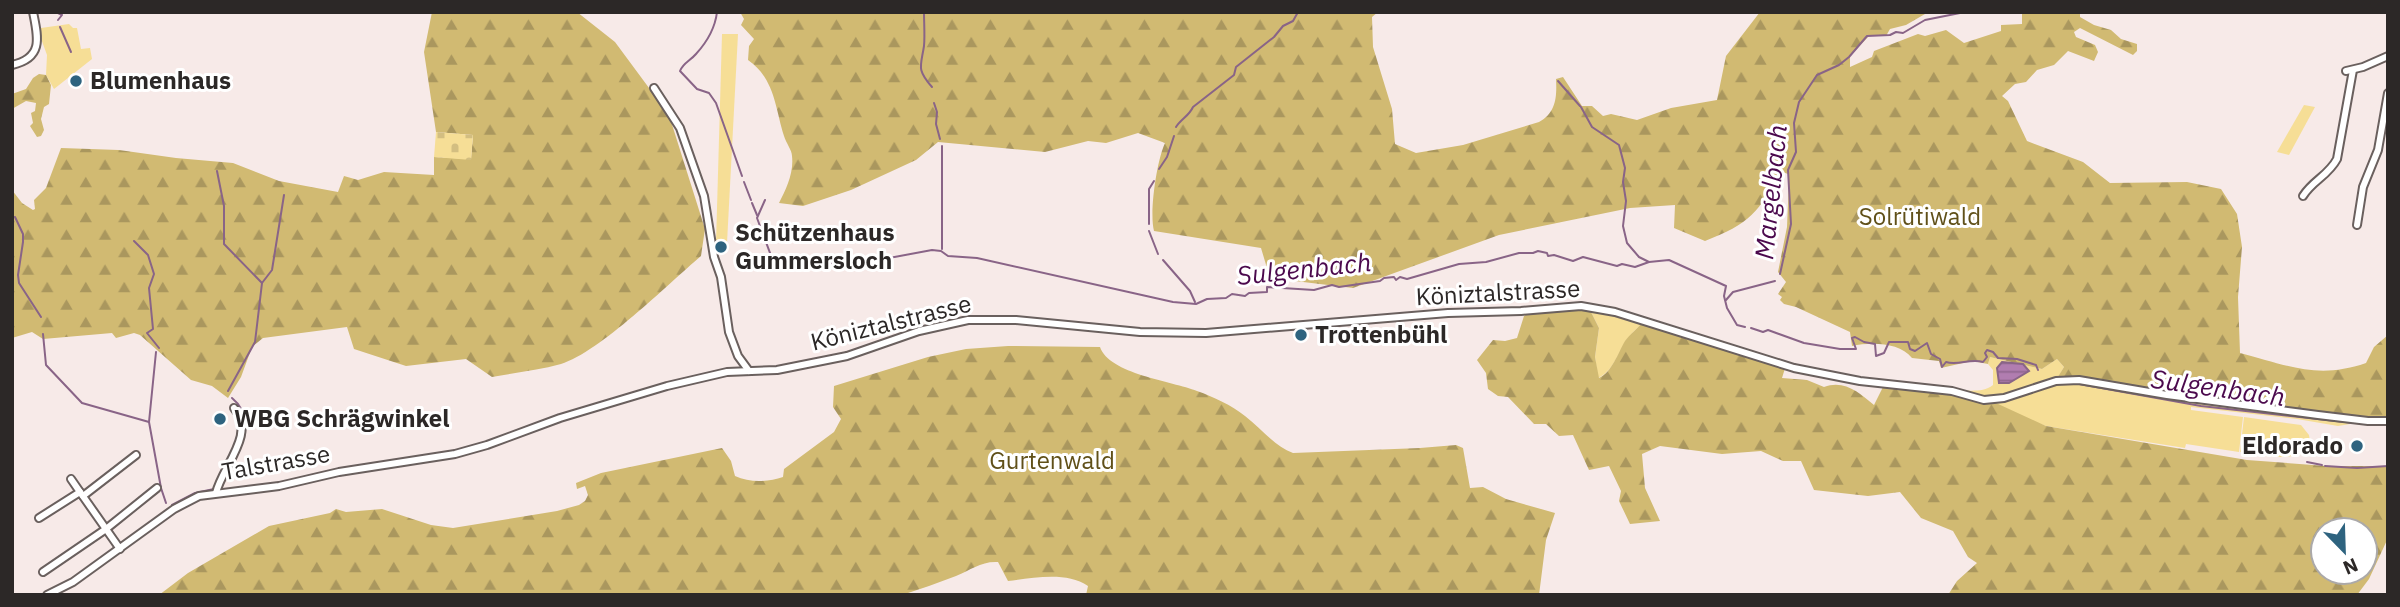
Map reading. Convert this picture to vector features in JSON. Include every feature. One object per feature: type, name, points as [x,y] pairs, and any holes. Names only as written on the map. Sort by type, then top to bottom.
[{"type":"street","points":[[12,65],[27,60],[36,48],[33,12]]},
{"type":"street","points":[[2304,196],[2311,184],[2329,171],[2337,159],[2349,70],[2388,58]]},
{"type":"street","points":[[654,88],[680,128],[704,195],[729,332],[738,355],[749,371]]},
{"type":"street","points":[[2357,225],[2363,187],[2378,150],[2388,93]]},
{"type":"street","name":"Köniztalstrasse","points":[[535,427],[613,401],[727,372],[777,370],[847,356],[919,331],[968,320],[1016,320],[1140,332],[1206,333],[1448,313],[1581,306],[1615,312],[1794,368],[1872,383],[1952,391],[1984,400],[2004,398],[2056,381],[2079,380],[2318,415],[2388,421]]},
{"type":"street","points":[[727,372],[738,355]]},
{"type":"street","points":[[217,489],[241,435],[241,418],[234,408]]},
{"type":"street","name":"Talstrasse","points":[[47,595],[73,582],[183,504],[217,489],[279,486],[339,472],[455,454],[535,427]]},
{"type":"street","points":[[39,519],[81,494],[136,455]]},
{"type":"street","points":[[71,479],[120,549]]},
{"type":"street","points":[[43,572],[106,529],[157,488]]},
{"type":"green space","points":[[432,12],[577,12],[615,42],[669,115],[705,229],[701,256],[614,332],[577,357],[561,364],[492,377],[466,359],[406,366],[354,349],[347,327],[263,338],[252,347],[241,377],[228,398],[212,386],[191,380],[140,335],[134,333],[116,338],[112,333],[43,339],[32,332],[12,338],[12,190],[22,203],[35,209],[34,200],[46,188],[61,148],[119,150],[233,163],[279,181],[338,192],[344,176],[358,180],[384,172],[434,175],[434,157],[471,159],[473,135],[436,132],[424,52]]},
{"type":"green space","name":"Solrütiwald","points":[[740,12],[1378,12],[1372,17],[1373,47],[1392,109],[1395,144],[1416,153],[1463,145],[1539,122],[1552,109],[1556,98],[1556,79],[1563,77],[1582,106],[1592,106],[1603,116],[1611,114],[1637,120],[1671,108],[1717,100],[1726,56],[1760,12],[1943,12],[1925,14],[1906,25],[1890,29],[1886,36],[1869,36],[1850,56],[1850,67],[1872,57],[1874,51],[1918,34],[1925,36],[1946,30],[1964,43],[2001,31],[2001,25],[2022,24],[2022,13],[2080,12],[2080,17],[2094,25],[2111,30],[2121,39],[2137,44],[2137,51],[2133,55],[2080,28],[2074,32],[2076,37],[2095,45],[2098,52],[2094,61],[2068,51],[2054,65],[2037,70],[2026,82],[2015,84],[2002,96],[2008,101],[2027,141],[2083,162],[2110,183],[2187,182],[2221,189],[2237,214],[2242,247],[2238,297],[2240,353],[2302,369],[2332,370],[2366,363],[2374,347],[2388,335],[2388,419],[2309,414],[2286,406],[2239,404],[2056,380],[2064,367],[2057,359],[2042,369],[1990,357],[1988,364],[1972,361],[1941,368],[1939,361],[1912,358],[1892,346],[1852,346],[1850,332],[1780,300],[1782,297],[1778,294],[1786,282],[1778,272],[1787,227],[1789,180],[1788,174],[1780,171],[1766,197],[1751,215],[1732,229],[1705,241],[1674,228],[1675,205],[1630,208],[1499,235],[1353,288],[1270,278],[1261,248],[1154,231],[1152,212],[1155,186],[1165,143],[1138,133],[1106,143],[1088,141],[1045,152],[938,142],[916,160],[851,190],[803,206],[779,203],[791,175],[792,154],[769,85],[748,60],[749,46],[754,39],[741,25],[744,19]]},
{"type":"green space","points":[[69,24],[77,28],[81,49],[90,48],[92,59],[54,89],[46,75],[47,55],[39,33],[41,28]]},
{"type":"green space","points":[[722,34],[738,34],[727,243],[716,243]]},
{"type":"green space","points":[[39,74],[46,75],[51,85],[49,104],[44,107],[41,119],[44,130],[41,136],[37,137],[30,126],[33,123],[31,113],[35,111],[36,103],[26,101],[12,109],[12,94],[26,89]]},
{"type":"green space","points":[[2304,105],[2315,107],[2289,155],[2277,152]]},
{"type":"green space","points":[[436,132],[473,135],[471,160],[434,157]]},
{"type":"green space","points":[[1589,308],[1645,320],[1627,340],[1611,367],[1598,378],[1595,357],[1599,328]]},
{"type":"green space","points":[[1589,308],[1599,328],[1595,357],[1599,378],[1611,367],[1627,339],[1645,320],[1786,365],[1782,378],[1807,380],[1824,387],[1845,386],[1874,405],[1884,385],[1952,391],[1996,403],[2046,426],[2247,460],[2326,466],[2388,466],[2388,538],[2379,557],[2379,516],[2309,516],[2309,586],[2364,586],[2357,595],[1948,595],[1957,581],[1977,563],[1968,557],[1953,531],[1921,518],[1900,492],[1868,496],[1814,490],[1801,461],[1783,461],[1761,451],[1722,454],[1660,446],[1642,454],[1645,488],[1660,521],[1630,524],[1619,501],[1621,491],[1609,466],[1589,470],[1573,435],[1559,436],[1546,424],[1534,424],[1508,397],[1498,396],[1488,389],[1486,373],[1477,360],[1493,340],[1517,338],[1524,316],[1535,310]]},
{"type":"green space","name":"Gurtenwald","points":[[1008,346],[1100,347],[1115,364],[1128,370],[1197,391],[1228,405],[1293,453],[1456,445],[1463,448],[1470,488],[1483,487],[1506,499],[1555,513],[1546,540],[1539,595],[1086,595],[1088,586],[1070,578],[1008,581],[998,562],[992,562],[902,595],[159,595],[188,573],[269,526],[330,513],[336,509],[346,512],[382,509],[431,525],[453,528],[579,505],[588,495],[585,486],[577,489],[576,483],[601,473],[722,448],[731,461],[735,476],[759,481],[783,477],[784,469],[834,432],[841,419],[833,407],[834,386],[928,357],[966,349]]},
{"type":"green space","points":[[1990,357],[2042,369],[2057,359],[2064,367],[2057,379],[2239,404],[2286,406],[2309,414],[2351,419],[2350,424],[2338,426],[2191,407],[2191,410],[2243,417],[2239,452],[2186,444],[2185,448],[2046,426],[1952,391],[1979,390],[1993,385],[1993,370],[1988,364]]},
{"type":"green space","points":[[2244,417],[2301,425],[2309,435],[2308,445],[2303,452],[2295,456],[2240,452]]},
{"type":"shaded area","points":[[2002,362],[2023,364],[2029,371],[2009,383],[1999,383],[1997,368]]},
{"type":"waterway","points":[[56,12],[62,15],[58,20]]},
{"type":"waterway","points":[[717,12],[707,40],[680,71],[697,89],[709,93],[716,103],[742,176]]},
{"type":"waterway","points":[[924,12],[921,67],[932,87]]},
{"type":"waterway","points":[[1176,127],[1193,107],[1234,75],[1236,67],[1274,37],[1283,26],[1293,21],[1298,12]]},
{"type":"waterway","name":"Margelbach","points":[[1780,274],[1791,224],[1788,170],[1796,152],[1794,123],[1799,102],[1817,75],[1839,65],[1867,36],[1903,33],[1925,20],[1965,12]]},
{"type":"waterway","points":[[60,27],[71,52]]},
{"type":"waterway","points":[[1558,81],[1580,106]]},
{"type":"waterway","points":[[934,103],[940,139]]},
{"type":"waterway","points":[[1581,107],[1592,127],[1619,145],[1625,168],[1623,182],[1626,201],[1623,226],[1627,243],[1639,257],[1649,262]]},
{"type":"waterway","points":[[1159,169],[1167,157],[1174,136]]},
{"type":"waterway","points":[[942,146],[942,249]]},
{"type":"waterway","points":[[217,171],[224,206],[224,244],[262,283]]},
{"type":"waterway","points":[[1149,224],[1149,189],[1154,181]]},
{"type":"waterway","points":[[744,182],[751,200]]},
{"type":"waterway","points":[[228,391],[255,342],[262,283],[272,270],[284,195]]},
{"type":"waterway","name":"Sulgenbach","points":[[765,200],[757,218],[777,266],[873,261],[932,250],[941,251],[948,256],[977,258],[1173,302],[1196,304],[1207,299],[1226,298],[1232,294],[1245,296],[1249,293],[1267,292],[1267,287],[1314,290],[1332,285],[1339,287],[1380,281],[1384,278],[1407,279],[1459,264],[1486,262],[1538,251],[1573,261],[1583,257],[1617,266],[1622,264],[1635,267],[1669,260],[1726,286],[1724,296],[1727,308],[1737,325],[1745,327]]},
{"type":"waterway","points":[[752,203],[757,215]]},
{"type":"waterway","points":[[15,217],[23,234],[19,283],[41,317]]},
{"type":"waterway","points":[[1149,231],[1158,254]]},
{"type":"waterway","points":[[134,241],[148,255],[154,274],[149,288],[153,329],[147,333],[159,348]]},
{"type":"waterway","points":[[1163,260],[1190,291],[1195,302]]},
{"type":"waterway","name":"Margelbach","points":[[1726,300],[1733,292],[1775,281]]},
{"type":"waterway","name":"Sulgenbach","points":[[1751,328],[1763,332],[1768,330],[1804,343],[1840,349],[1856,349],[1852,338],[1855,337],[1875,344],[1876,356],[1884,353],[1889,342],[1908,342],[1910,349],[1915,351],[1927,343],[1931,354],[1940,359],[1942,367],[1946,362],[1983,362],[1987,357],[1987,350],[1998,358],[2017,359],[2036,365],[2038,370]]},
{"type":"waterway","points":[[43,334],[46,365],[82,403],[149,422]]},
{"type":"waterway","points":[[156,352],[149,422],[166,503]]},
{"type":"waterway","name":"Sulgenbach","points":[[2079,384],[2201,406],[2354,423]]},
{"type":"waterway","points":[[232,398],[242,410],[245,422],[239,450]]},
{"type":"waterway","points":[[2307,462],[2322,465]]},
{"type":"waterway","points":[[2325,466],[2388,466]]},
{"type":"waterway","points":[[222,485],[229,471]]},
{"type":"waterway","points":[[172,505],[195,493],[214,489]]},
{"type":"place","name":"Blumenhaus","points":[[76,81]]},
{"type":"place","name":"Schützenhaus Gummersloch","points":[[721,247]]},
{"type":"place","name":"Trottenbühl","points":[[1301,335]]},
{"type":"place","name":"WBG Schrägwinkel","points":[[220,419]]},
{"type":"place","name":"Eldorado","points":[[2357,446]]}]
